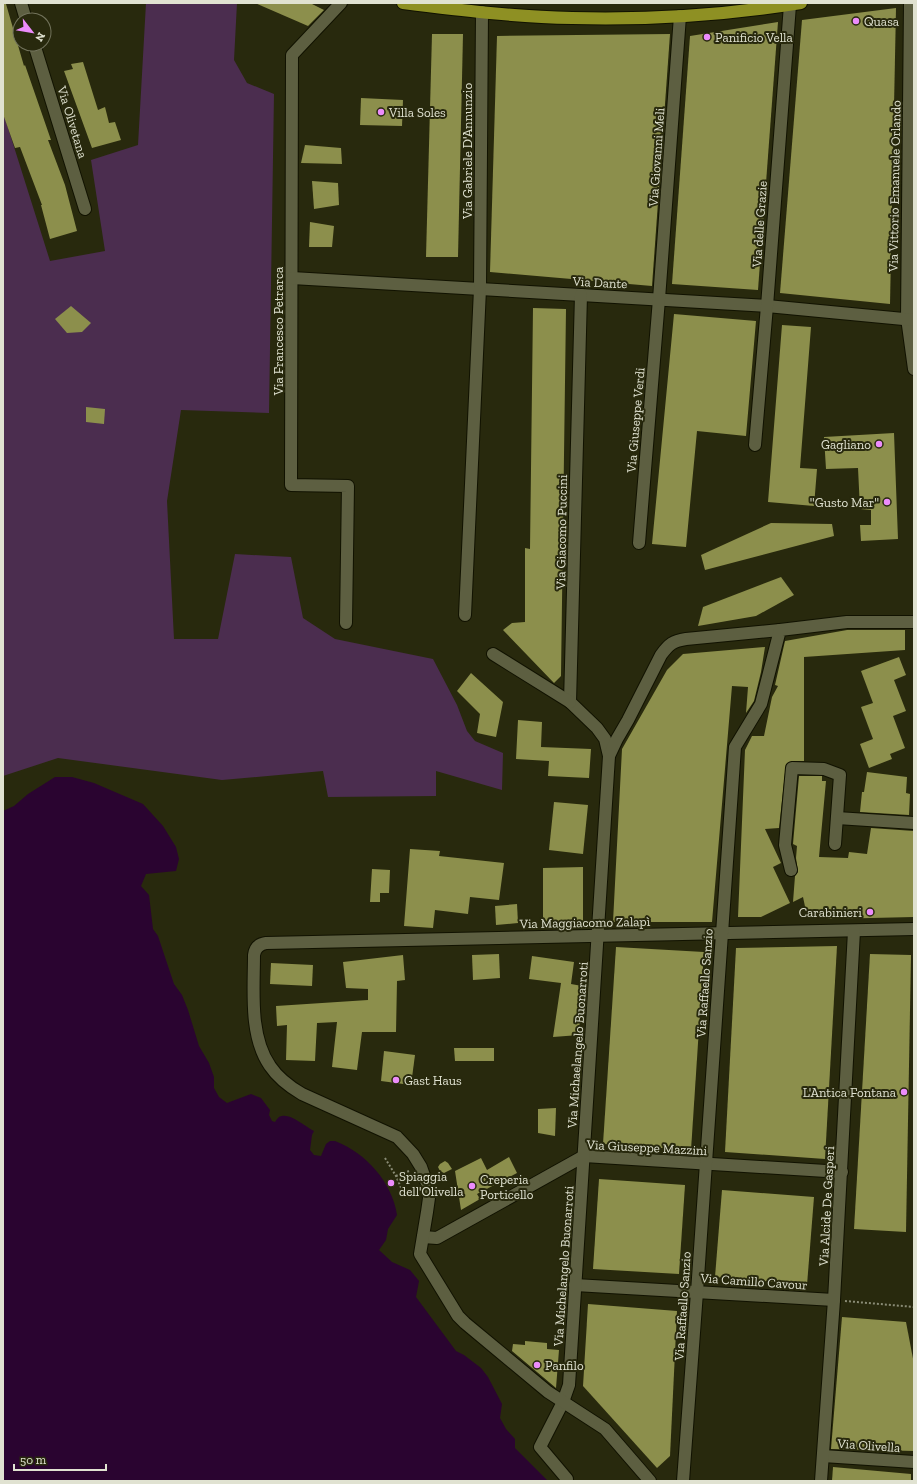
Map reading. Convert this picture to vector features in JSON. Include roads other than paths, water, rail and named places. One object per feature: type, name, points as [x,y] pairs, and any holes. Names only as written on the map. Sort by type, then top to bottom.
[{"type":"main road","points":[[403,3],[482,12],[572,18],[680,16],[795,4]]},
{"type":"street","name":"Via Francesco Petrarca","points":[[341,3],[292,55],[291,485],[348,486],[346,623]]},
{"type":"street","name":"Via Vittorio Emanuele Orlando","points":[[910,3],[910,319],[914,369]]},
{"type":"street","name":"Via delle Grazie","points":[[755,445],[795,4]]},
{"type":"street","name":"Via Gabriele D'Annunzio","points":[[464,615],[480,289],[482,12]]},
{"type":"street","name":"Via Giovanni Meli","points":[[659,299],[680,16]]},
{"type":"street","name":"Via Olivetana","points":[[36,52],[85,209]]},
{"type":"street","name":"Via Dante","points":[[292,278],[767,306],[910,319]]},
{"type":"street","name":"Via Giacomo Puccini","points":[[570,702],[580,295]]},
{"type":"street","name":"Via Giuseppe Verdi","points":[[639,543],[659,299]]},
{"type":"street","points":[[609,756],[661,655],[667,647],[675,641],[847,622],[914,622]]},
{"type":"street","name":"Via Raffaello Sanzio","points":[[683,1481],[735,747],[761,704],[780,630]]},
{"type":"street","points":[[493,654],[570,702],[597,728],[605,739],[609,756],[598,935]]},
{"type":"street","points":[[791,870],[785,846],[792,768],[824,769],[840,775],[835,844]]},
{"type":"street","points":[[837,818],[914,823]]},
{"type":"street","name":"Via Maggiacomo Zalapì","points":[[423,1237],[429,1198],[421,1167],[406,1145],[397,1137],[340,1112],[288,1086],[270,1067],[260,1044],[253,1009],[254,952],[258,946],[266,943],[914,929]]},
{"type":"street","name":"Via Alcide De Gasperi","points":[[821,1481],[842,1172],[854,931]]},
{"type":"street","name":"Via Michaelangelo Buonarroti","points":[[584,1156],[598,935]]},
{"type":"street","name":"Via Giuseppe Mazzini","points":[[423,1237],[437,1238],[584,1156],[842,1172]]},
{"type":"street","name":"Via Michelangelo Buonarroti","points":[[566,1479],[540,1447],[563,1402],[569,1385],[584,1156]]},
{"type":"street","points":[[423,1237],[420,1254],[458,1316],[548,1392],[610,1434],[650,1481]]},
{"type":"street","name":"Via Camillo Cavour","points":[[575,1285],[834,1300]]},
{"type":"street","name":"Via Olivella","points":[[823,1456],[914,1462]]},
{"type":"place","name":"Quasa","points":[[856,21]]},
{"type":"place","name":"Panificio Vella","points":[[707,37]]},
{"type":"place","name":"Villa Soles","points":[[381,112]]},
{"type":"place","name":"Gagliano","points":[[879,444]]},
{"type":"place","name":"\"Gusto Mar\"","points":[[887,502]]},
{"type":"place","name":"Carabinieri","points":[[870,912]]},
{"type":"place","name":"Gast Haus","points":[[396,1080]]},
{"type":"place","name":"L'Antica Fontana","points":[[904,1092]]},
{"type":"place","name":"Spiaggia dell'Olivella","points":[[391,1183]]},
{"type":"place","name":"Creperia Porticello","points":[[472,1186]]},
{"type":"place","name":"Panfilo","points":[[537,1365]]}]
